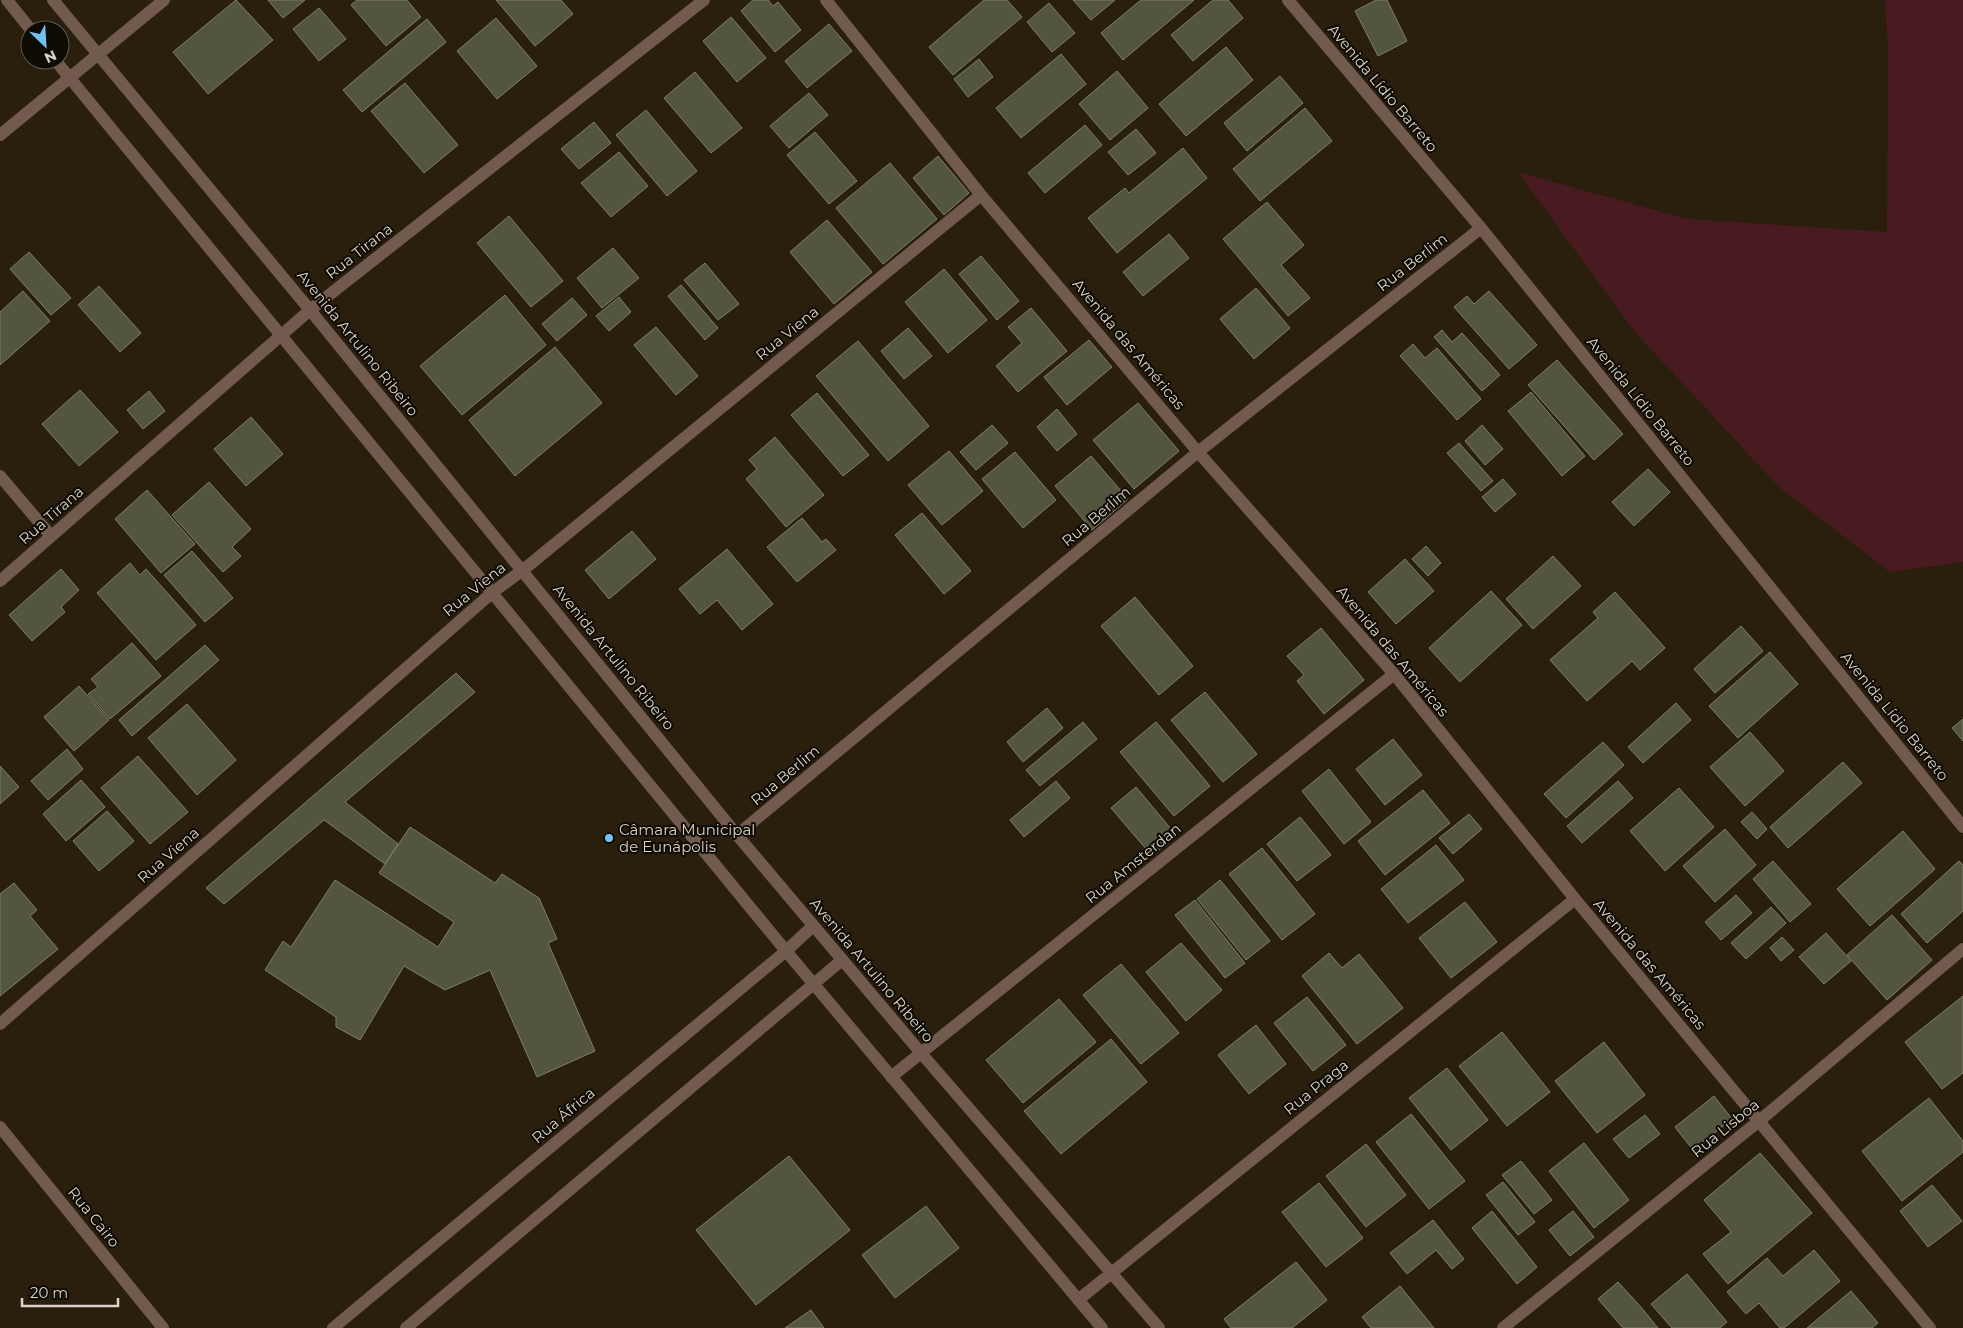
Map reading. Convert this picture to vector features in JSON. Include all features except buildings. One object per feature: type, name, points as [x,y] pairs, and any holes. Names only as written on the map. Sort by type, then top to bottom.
[{"type":"street","points":[[7,0],[23,20]]},
{"type":"street","name":"Avenida Artulino Ribeiro","points":[[53,0],[310,310],[812,926],[1159,1328]]},
{"type":"street","points":[[0,135],[164,0]]},
{"type":"street","name":"Rua Tirana","points":[[0,581],[280,334],[704,0]]},
{"type":"street","name":"Avenida das Américas","points":[[826,0],[981,196],[1198,452],[1394,674],[1575,900],[1930,1328]]},
{"type":"street","name":"Avenida Lídio Barreto","points":[[1288,0],[1481,228],[1963,827]]},
{"type":"street","points":[[64,70],[813,984],[1102,1328]]},
{"type":"street","name":"Rua Viena","points":[[0,1024],[493,592],[523,570],[981,196]]},
{"type":"street","name":"Rua Berlim","points":[[737,835],[1198,452],[1481,228]]},
{"type":"street","points":[[0,476],[51,536]]},
{"type":"street","name":"Rua Amsterdan","points":[[891,1077],[1394,674]]},
{"type":"street","name":"Rua Praga","points":[[1078,1300],[1575,900]]},
{"type":"street","name":"Rua África","points":[[333,1328],[786,951],[812,926]]},
{"type":"street","name":"Rua Lisboa","points":[[1503,1328],[1759,1121],[1963,949]]},
{"type":"street","points":[[406,1328],[842,960]]},
{"type":"street","name":"Rua Cairo","points":[[0,1127],[163,1328]]},
{"type":"shaded area","points":[[1885,0],[1963,0],[1963,562],[1890,572],[1779,487],[1634,331],[1518,172],[1687,219],[1887,232],[1888,50]]},
{"type":"place","name":"Câmara Municipal de Eunápolis","points":[[609,838]]}]
